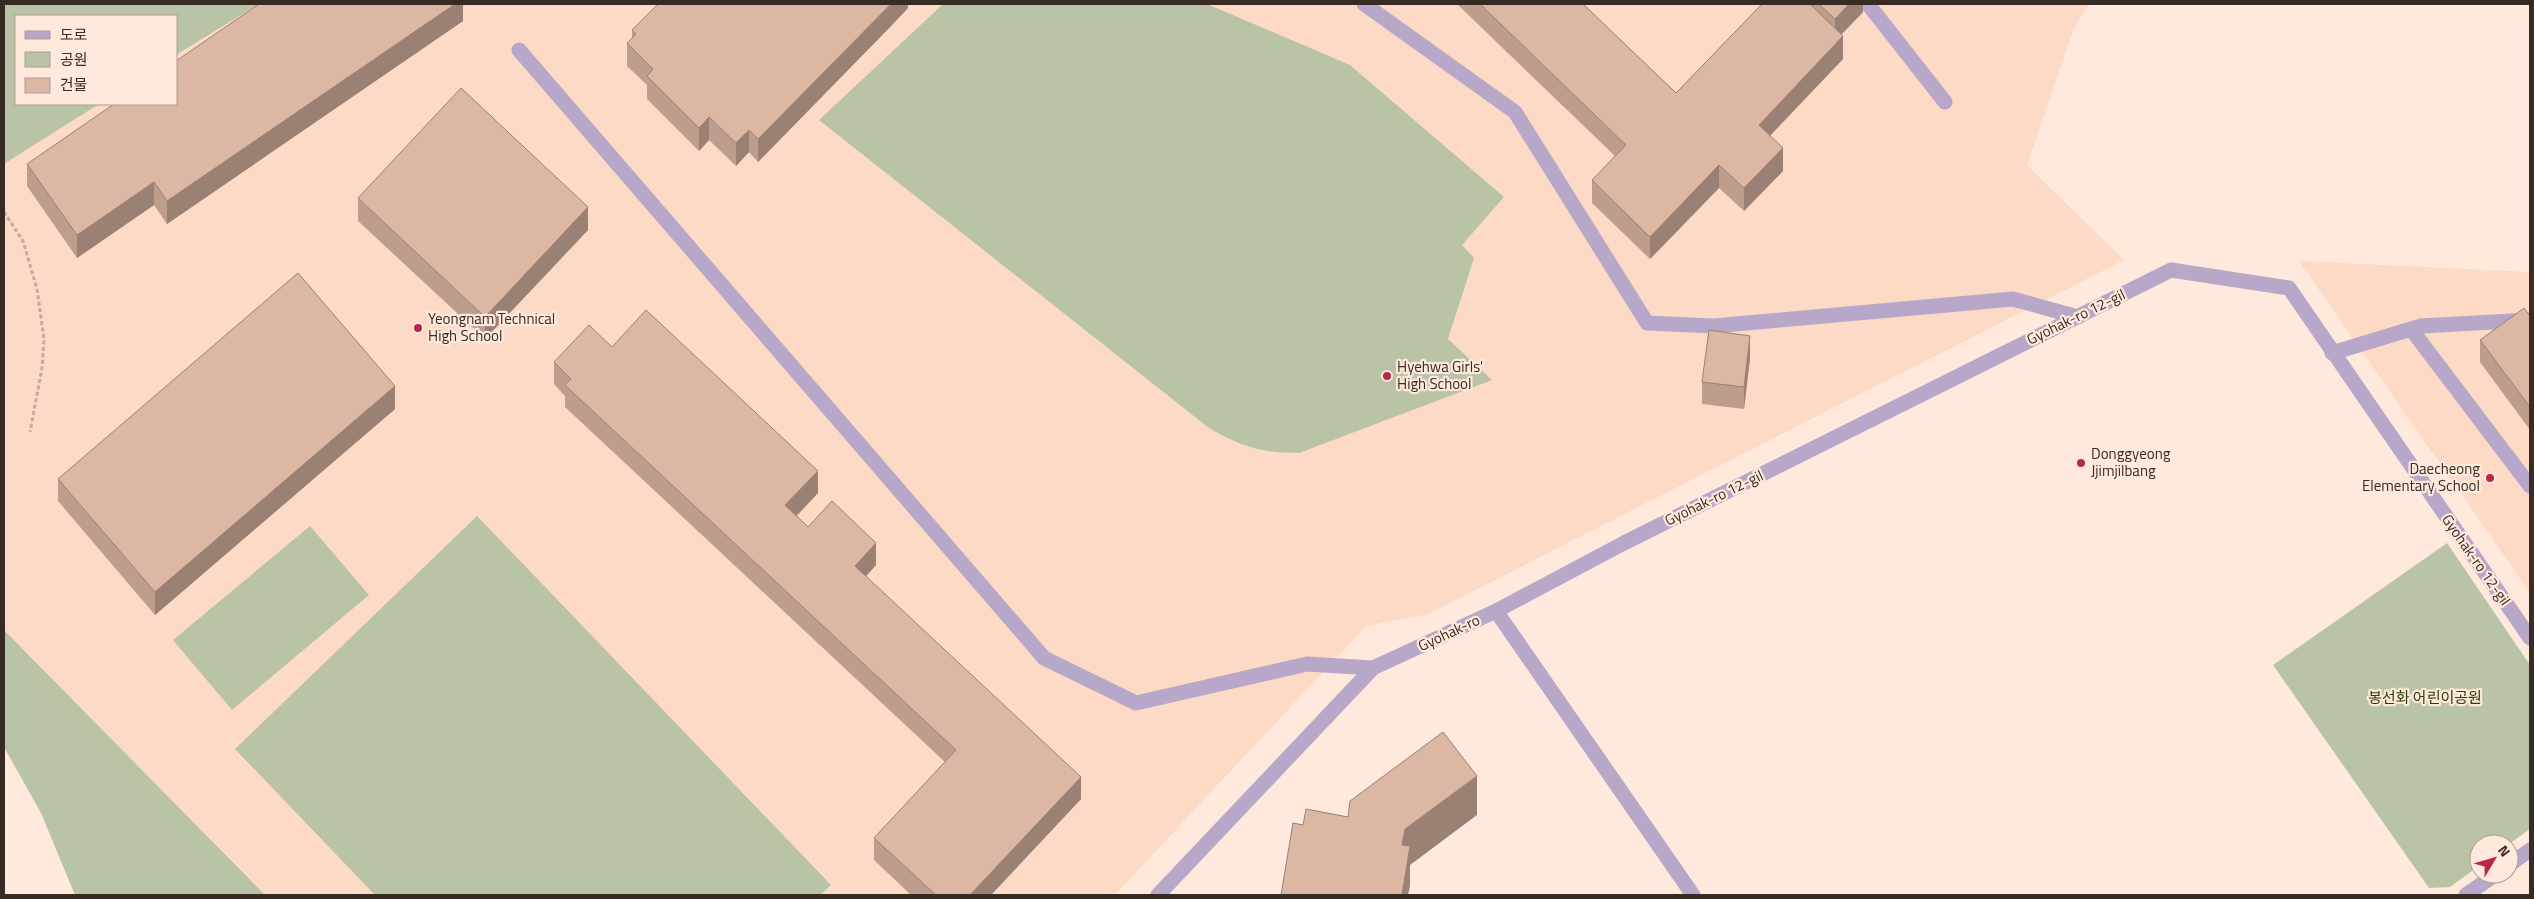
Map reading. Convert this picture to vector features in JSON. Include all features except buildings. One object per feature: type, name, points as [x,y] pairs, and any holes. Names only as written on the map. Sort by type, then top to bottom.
[{"type":"street","points":[[1364,4],[1515,112],[1647,323],[1714,326],[2013,299],[2078,317]]},
{"type":"street","points":[[1868,4],[1945,102]]},
{"type":"street","points":[[519,50],[1044,658],[1136,703],[1307,664],[1374,668]]},
{"type":"street","name":"Gyohak-ro 12-gil","points":[[1496,611],[1624,543],[2171,270],[2288,288],[2530,638]]},
{"type":"street","points":[[2332,353],[2421,326],[2530,320]]},
{"type":"street","points":[[2411,329],[2530,486]]},
{"type":"street","name":"Gyohak-ro","points":[[1158,895],[1374,668],[1496,611],[1693,895]]},
{"type":"street","points":[[2519,858],[2530,850]]},
{"type":"street","points":[[2466,895],[2482,884]]},
{"type":"path","points":[[4,212],[23,242],[38,289],[44,339],[42,368],[30,432]]},
{"type":"shaded area","points":[[259,4],[2089,4],[2074,28],[2027,165],[2124,260],[1428,614],[1366,626],[1115,895],[265,895],[4,630],[4,164],[97,105],[178,105],[178,54]]},
{"type":"shaded area","name":"Daecheong Elementary School","points":[[2299,261],[2530,272],[2530,593],[2370,363]]},
{"type":"green space","points":[[4,4],[259,4],[178,54],[178,15],[15,15],[15,105],[97,105],[4,164]]},
{"type":"green space","points":[[943,4],[1207,4],[1350,65],[1504,197],[1462,245],[1474,258],[1448,339],[1492,380],[1299,453],[1274,452],[1252,448],[1209,428],[819,120]]},
{"type":"green space","points":[[477,516],[831,885],[820,895],[375,895],[235,749]]},
{"type":"green space","points":[[310,526],[369,595],[232,710],[173,640]]},
{"type":"green space","name":"봉선화 어린이공원","points":[[2447,543],[2530,665],[2530,829],[2519,837],[2519,834],[2469,834],[2469,873],[2450,887],[2429,888],[2273,665]]},
{"type":"green space","points":[[4,630],[265,895],[75,895],[41,813],[4,747]]},
{"type":"place","name":"Yeongnam Technical High School","points":[[418,328]]},
{"type":"place","name":"Hyehwa Girls' High School","points":[[1387,376]]},
{"type":"place","name":"Donggyeong Jjimjilbang","points":[[2081,463]]},
{"type":"place","name":"Daecheong Elementary School","points":[[2490,478]]}]
